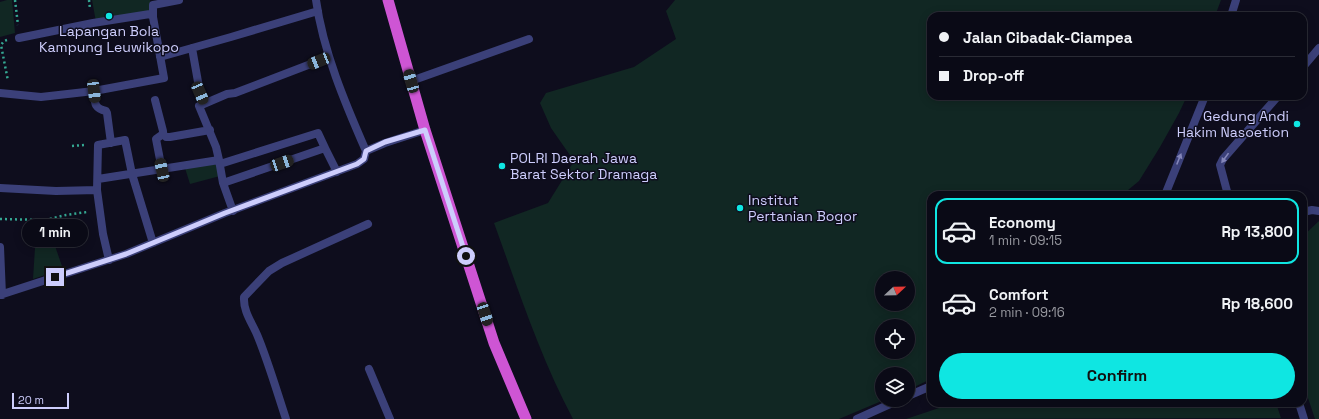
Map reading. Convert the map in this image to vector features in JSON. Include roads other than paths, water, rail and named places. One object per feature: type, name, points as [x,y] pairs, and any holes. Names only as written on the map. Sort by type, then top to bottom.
[{"type":"highway","points":[[388,0],[425,130],[494,343],[526,419]]},
{"type":"street","points":[[0,93],[41,97],[94,91],[164,78],[153,17],[153,5],[179,0]]},
{"type":"street","points":[[0,247],[1,295],[153,244],[233,210],[357,164],[364,159],[366,151],[329,57],[316,0]]},
{"type":"street","points":[[1232,12],[1236,0]]},
{"type":"street","points":[[160,57],[231,38],[318,10]]},
{"type":"street","points":[[19,38],[139,15],[150,14],[153,17]]},
{"type":"street","points":[[411,81],[529,39]]},
{"type":"street","points":[[192,48],[200,93],[205,103]]},
{"type":"street","points":[[1307,62],[1319,48]]},
{"type":"street","points":[[233,210],[223,183],[218,151],[199,106],[227,94],[242,91],[329,57]]},
{"type":"street","points":[[94,91],[96,107],[106,111],[107,113],[111,143]]},
{"type":"street","points":[[155,100],[163,134],[166,137],[210,130]]},
{"type":"street","points":[[1167,191],[1203,100]]},
{"type":"street","points":[[1227,191],[1220,166],[1223,160],[1275,100]]},
{"type":"street","points":[[366,151],[385,142],[425,130]]},
{"type":"street","points":[[98,179],[220,162],[318,133],[336,172]]},
{"type":"street","points":[[162,170],[156,139],[163,134]]},
{"type":"street","points":[[109,260],[103,234],[97,190],[98,145],[125,140],[132,174],[153,244]]},
{"type":"street","points":[[223,183],[325,148]]},
{"type":"street","points":[[0,188],[56,191],[97,190]]},
{"type":"street","points":[[1307,211],[1319,211]]},
{"type":"street","points":[[286,419],[258,337],[246,312],[244,297],[269,271],[282,262],[368,224]]},
{"type":"street","points":[[369,369],[390,419]]},
{"type":"street","points":[[915,393],[927,388]]},
{"type":"street","points":[[857,419],[884,407]]},
{"type":"street","points":[[1300,407],[1304,419]]},
{"type":"place","name":"Lapangan Bola Kampung Leuwikopo","points":[[109,16]]},
{"type":"place","name":"Gedung Andi Hakim Nasoetion","points":[[1297,124]]},
{"type":"place","name":"POLRI Daerah Jawa Barat Sektor Dramaga","points":[[502,166]]},
{"type":"place","name":"Institut Pertanian Bogor","points":[[740,208]]}]
